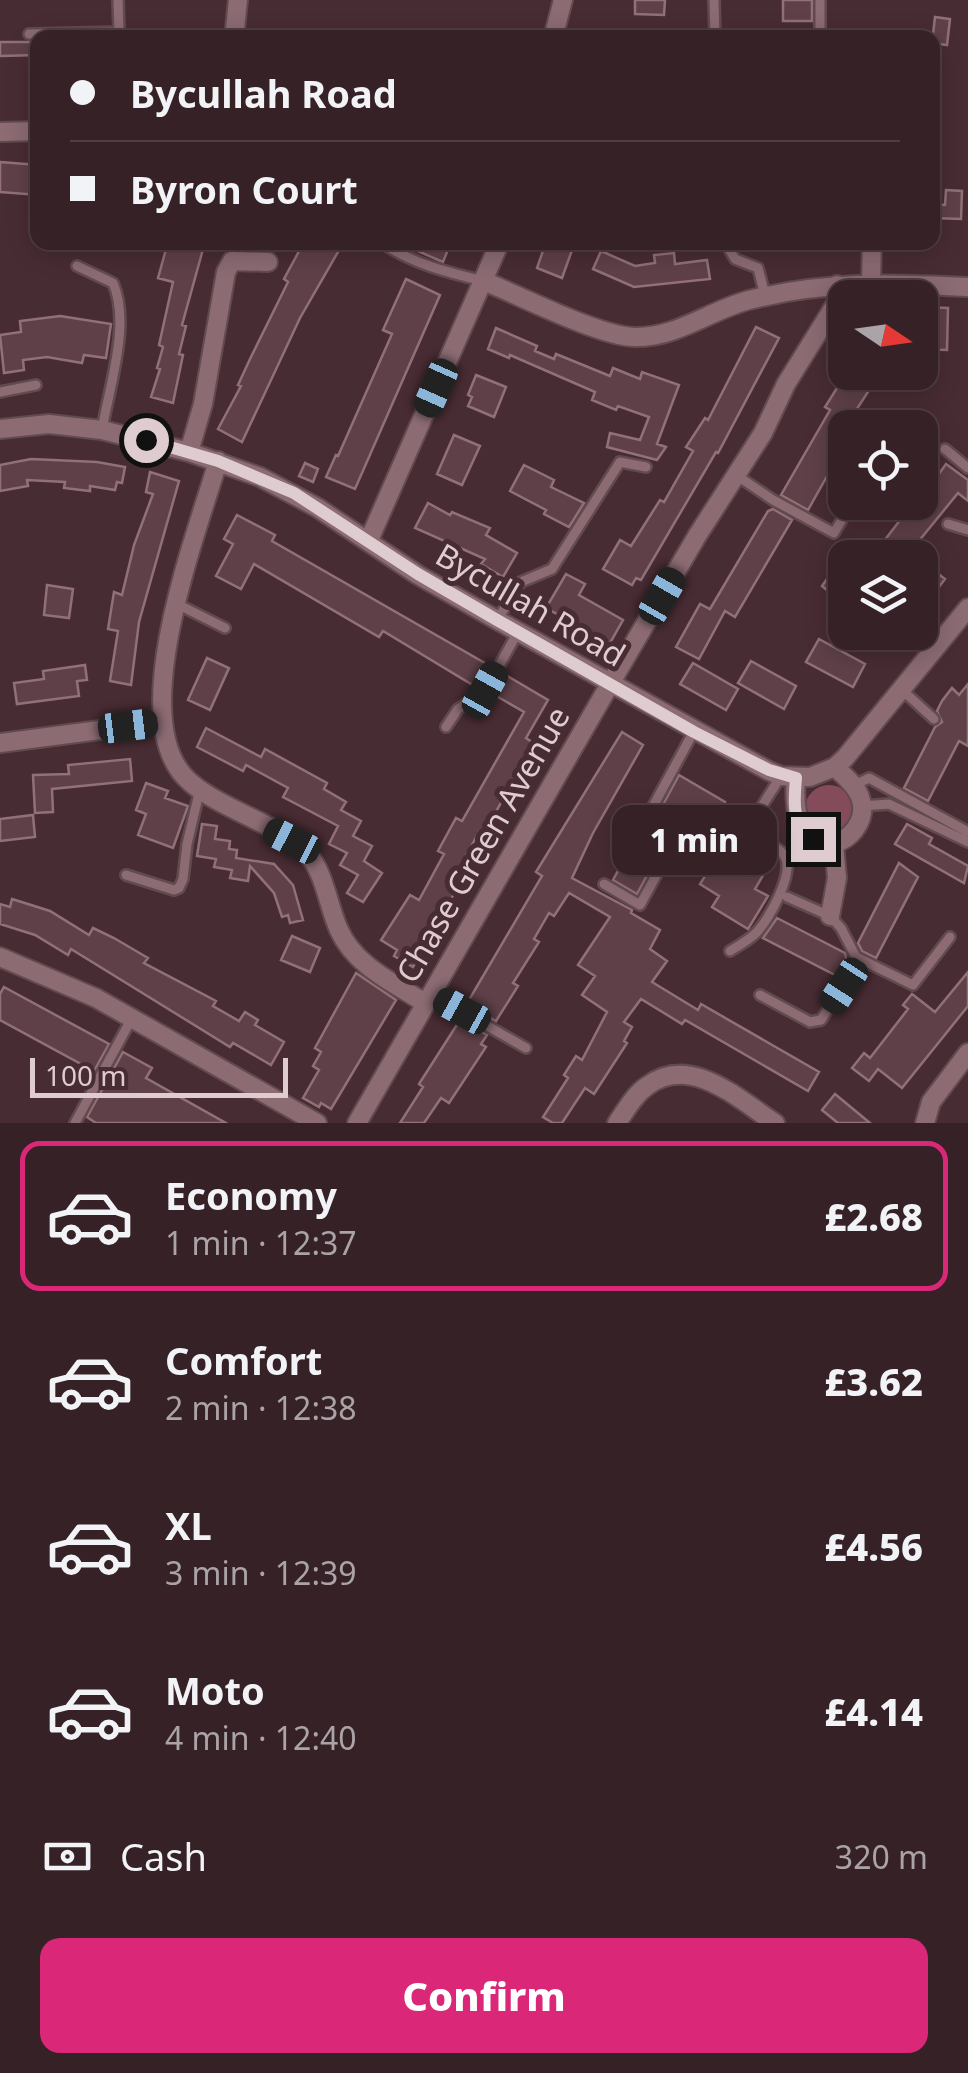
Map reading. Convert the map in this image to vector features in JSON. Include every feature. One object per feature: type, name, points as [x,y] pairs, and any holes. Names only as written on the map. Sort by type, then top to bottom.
[{"type":"street","points":[[235,30],[238,0]]},
{"type":"street","points":[[555,30],[563,0]]},
{"type":"street","points":[[0,132],[30,131]]},
{"type":"street","points":[[369,540],[497,250]]},
{"type":"street","points":[[871,280],[872,250]]},
{"type":"street","points":[[189,452],[203,404],[226,272],[232,261],[268,262]]},
{"type":"street","points":[[484,282],[604,331],[635,337],[681,330],[742,302],[828,287]]},
{"type":"street","points":[[938,285],[968,286]]},
{"type":"street","name":"Chase Green Avenue","points":[[358,1123],[610,684],[828,317]]},
{"type":"street","name":"Bycullah Road","points":[[0,429],[49,424],[102,430],[218,461],[294,493],[497,620],[694,732],[788,777]]},
{"type":"street","points":[[218,461],[177,604],[161,685],[160,722],[172,756],[186,780],[200,790],[308,853],[340,933],[357,959],[428,998]]},
{"type":"street","points":[[835,766],[853,786],[862,806],[862,818],[847,838],[834,844],[813,839],[798,823],[788,777],[820,774],[835,766],[968,608]]},
{"type":"street","points":[[0,744],[160,722]]},
{"type":"street","points":[[830,916],[837,878],[834,844]]},
{"type":"street","points":[[0,957],[49,975],[132,1018],[317,1123]]},
{"type":"street","points":[[925,1123],[932,1102],[968,1053]]},
{"type":"street","points":[[617,1123],[648,1085],[684,1074],[708,1080],[775,1123]]},
{"type":"lane","points":[[118,0],[119,30]]},
{"type":"lane","points":[[714,0],[715,30]]},
{"type":"lane","points":[[820,0],[820,30]]},
{"type":"lane","points":[[393,250],[484,282]]},
{"type":"lane","points":[[730,250],[735,259],[758,268],[765,296]]},
{"type":"lane","points":[[77,266],[114,283],[120,307],[121,326],[102,430]]},
{"type":"lane","points":[[0,392],[36,385]]},
{"type":"lane","points":[[945,449],[968,468]]},
{"type":"lane","points":[[497,620],[521,582],[552,570],[620,462],[646,467]]},
{"type":"lane","points":[[736,475],[834,533],[842,520]]},
{"type":"lane","points":[[948,524],[968,530]]},
{"type":"lane","points":[[177,604],[225,628]]},
{"type":"lane","points":[[446,728],[458,709],[485,690],[518,632]]},
{"type":"lane","points":[[938,635],[944,637]]},
{"type":"lane","points":[[901,689],[934,719]]},
{"type":"lane","points":[[604,884],[640,905],[663,863],[632,845],[694,732]]},
{"type":"lane","points":[[730,951],[756,933],[774,907],[788,871],[782,853],[760,839],[750,824],[788,777]]},
{"type":"lane","points":[[853,786],[869,778],[968,832]]},
{"type":"lane","points":[[126,875],[174,890],[179,888],[200,790]]},
{"type":"lane","points":[[862,806],[889,804],[968,842]]},
{"type":"lane","points":[[787,897],[830,916],[856,957],[912,985],[950,937]]},
{"type":"lane","points":[[760,995],[810,1022],[820,1020],[854,969],[856,957]]},
{"type":"lane","points":[[428,998],[526,1048]]},
{"type":"lane","points":[[75,1123],[132,1018]]},
{"type":"shaded area","points":[[829,785],[846,792],[853,809],[846,826],[829,833],[812,826],[805,809],[812,792]]},
{"type":"building","points":[[635,0],[665,0],[664,15],[635,14]]},
{"type":"building","points":[[783,0],[812,0],[812,21],[783,21]]},
{"type":"building","points":[[935,17],[950,19],[947,45],[940,44],[940,30],[934,30]]},
{"type":"building","points":[[0,42],[30,42],[30,55],[0,56]]},
{"type":"building","points":[[0,162],[30,164],[30,194],[0,192]]},
{"type":"building","points":[[946,190],[962,191],[961,219],[940,218],[940,205],[945,205]]},
{"type":"building","points":[[166,250],[203,250],[182,325],[186,326],[179,354],[183,355],[173,403],[151,397],[160,369],[157,368],[163,347],[159,345],[173,282],[158,278]]},
{"type":"building","points":[[300,250],[338,252],[300,318],[242,442],[218,429],[288,282],[284,279]]},
{"type":"building","points":[[415,250],[448,250],[443,262]]},
{"type":"building","points":[[543,250],[572,250],[562,278],[537,268]]},
{"type":"building","points":[[601,251],[635,266],[655,263],[654,255],[674,253],[675,264],[707,260],[710,279],[634,287],[593,269]]},
{"type":"building","points":[[406,279],[440,295],[355,489],[326,477],[392,334],[383,330]]},
{"type":"building","points":[[938,308],[948,308],[947,350],[938,350]]},
{"type":"building","points":[[60,316],[111,324],[106,358],[84,355],[82,363],[47,357],[23,360],[24,370],[4,373],[0,335],[21,332],[20,321]]},
{"type":"building","points":[[756,327],[779,338],[718,453],[641,580],[636,578],[632,585],[603,569],[620,540],[631,546],[660,500],[664,502],[693,451],[686,447],[705,418],[708,420]]},
{"type":"building","points":[[496,328],[537,346],[535,351],[554,359],[556,354],[610,376],[613,368],[640,379],[642,372],[679,385],[657,444],[666,447],[657,460],[607,447],[610,433],[640,440],[649,417],[592,400],[595,392],[488,349]]},
{"type":"building","points":[[476,375],[506,387],[494,417],[468,406]]},
{"type":"building","points":[[836,390],[869,390],[856,410],[825,407]]},
{"type":"building","points":[[828,413],[828,474],[808,510],[781,495]]},
{"type":"building","points":[[454,435],[480,446],[462,485],[437,474]]},
{"type":"building","points":[[31,459],[125,467],[122,483],[117,482],[115,490],[90,486],[90,491],[64,488],[65,482],[27,480],[28,486],[0,491],[0,465]]},
{"type":"building","points":[[305,463],[318,469],[313,482],[299,476]]},
{"type":"building","points":[[946,464],[968,480],[968,501],[958,493],[938,518],[938,475]]},
{"type":"building","points":[[524,465],[554,480],[551,487],[584,503],[569,527],[510,491]]},
{"type":"building","points":[[150,472],[179,481],[139,622],[131,685],[110,681],[118,631],[108,629],[114,592],[122,595],[134,545],[153,494],[146,492]]},
{"type":"building","points":[[428,503],[490,528],[486,535],[517,553],[503,577],[481,564],[485,559],[415,528]]},
{"type":"building","points":[[773,509],[792,520],[735,617],[725,611],[699,659],[676,647],[700,604],[710,609],[768,511]]},
{"type":"building","points":[[237,515],[275,535],[272,541],[490,666],[479,685],[476,687],[383,631],[379,637],[254,564],[241,589],[216,576],[233,544],[224,539]]},
{"type":"building","points":[[900,520],[936,520],[920,540],[885,540]]},
{"type":"building","points":[[566,574],[585,584],[579,595],[623,620],[610,643],[546,608]]},
{"type":"building","points":[[47,585],[73,589],[69,618],[44,615]]},
{"type":"building","points":[[819,639],[828,644],[828,650],[839,650],[865,664],[853,687],[806,662]]},
{"type":"building","points":[[207,658],[229,668],[210,710],[188,700]]},
{"type":"building","points":[[751,661],[796,686],[784,709],[738,683]]},
{"type":"building","points":[[693,663],[738,689],[726,710],[680,684]]},
{"type":"building","points":[[85,665],[87,680],[77,681],[79,696],[17,704],[14,683],[44,679],[43,671]]},
{"type":"building","points":[[504,674],[548,700],[526,738],[535,744],[462,863],[469,867],[413,967],[394,956],[397,950],[381,940],[410,895],[419,900],[444,854],[438,851],[456,818],[462,821],[524,712],[493,694]]},
{"type":"building","points":[[968,684],[968,746],[959,741],[928,801],[904,788],[935,727],[942,722],[937,711],[942,701],[952,688],[959,695]]},
{"type":"building","points":[[206,728],[261,757],[265,749],[327,783],[324,789],[346,802],[341,810],[361,821],[353,836],[372,846],[364,861],[382,873],[363,902],[347,893],[358,875],[340,865],[347,853],[329,844],[338,826],[283,797],[288,788],[246,765],[243,771],[197,747]]},
{"type":"building","points":[[622,732],[643,745],[572,878],[660,930],[650,949],[667,961],[652,982],[698,1010],[701,1004],[819,1072],[808,1091],[641,999],[624,1022],[632,1027],[624,1041],[627,1043],[594,1094],[585,1088],[562,1123],[543,1117],[568,1078],[564,1075],[576,1056],[582,1060],[607,1012],[582,995],[595,976],[578,965],[610,917],[569,893],[554,916],[549,913],[534,939],[539,942],[513,983],[518,986],[496,1021],[466,1005],[542,876],[536,872]]},
{"type":"building","points":[[130,759],[132,781],[52,789],[53,812],[35,813],[33,775],[69,774],[68,765]]},
{"type":"building","points":[[679,775],[725,802],[713,820],[720,824],[709,842],[659,812]]},
{"type":"building","points":[[146,783],[168,791],[165,798],[188,806],[173,848],[138,835],[146,814],[136,810]]},
{"type":"building","points":[[33,815],[35,837],[0,841],[0,819]]},
{"type":"building","points":[[202,824],[217,826],[215,839],[230,841],[229,849],[237,850],[236,858],[274,864],[293,885],[303,920],[290,923],[288,915],[282,917],[274,893],[250,866],[248,881],[230,878],[232,870],[214,867],[216,859],[197,856]]},
{"type":"building","points":[[907,824],[932,838],[929,844],[968,866],[964,883],[895,844]]},
{"type":"building","points":[[716,835],[768,867],[755,889],[768,896],[748,929],[712,907],[719,896],[700,884],[712,865],[707,862],[712,852],[708,849]]},
{"type":"building","points":[[620,852],[651,868],[637,894],[613,880],[620,867],[614,864]]},
{"type":"building","points":[[899,863],[918,877],[876,958],[862,951],[858,943]]},
{"type":"building","points":[[12,899],[50,911],[89,935],[93,928],[114,938],[148,958],[144,963],[216,1001],[213,1006],[239,1021],[245,1012],[258,1020],[255,1025],[284,1042],[271,1065],[233,1043],[230,1047],[71,949],[68,955],[35,935],[0,924],[0,904],[10,907]]},
{"type":"building","points":[[777,918],[845,953],[847,961],[839,977],[763,938]]},
{"type":"building","points":[[292,936],[320,948],[310,972],[281,960]]},
{"type":"building","points":[[968,972],[968,1006],[902,1088],[878,1069],[869,1081],[852,1068],[864,1053],[870,1058],[908,1009],[903,1005],[912,994],[935,1012]]},
{"type":"building","points":[[356,973],[396,1000],[331,1109],[321,1103],[319,1107],[303,1098],[319,1070],[313,1066],[321,1052],[315,1048]]},
{"type":"building","points":[[4,987],[109,1044],[94,1071],[0,1020],[0,994]]},
{"type":"building","points":[[460,1020],[487,1035],[481,1044],[486,1047],[449,1103],[441,1098],[424,1123],[400,1123],[423,1087],[419,1084]]},
{"type":"building","points":[[123,1052],[152,1068],[146,1078],[226,1123],[96,1123],[87,1117]]},
{"type":"building","points":[[835,1094],[870,1123],[838,1123],[822,1110]]},
{"type":"route","points":[[146,440],[260,476],[294,493],[418,574],[694,732],[781,776],[796,778],[793,806],[798,823],[813,839]]}]
